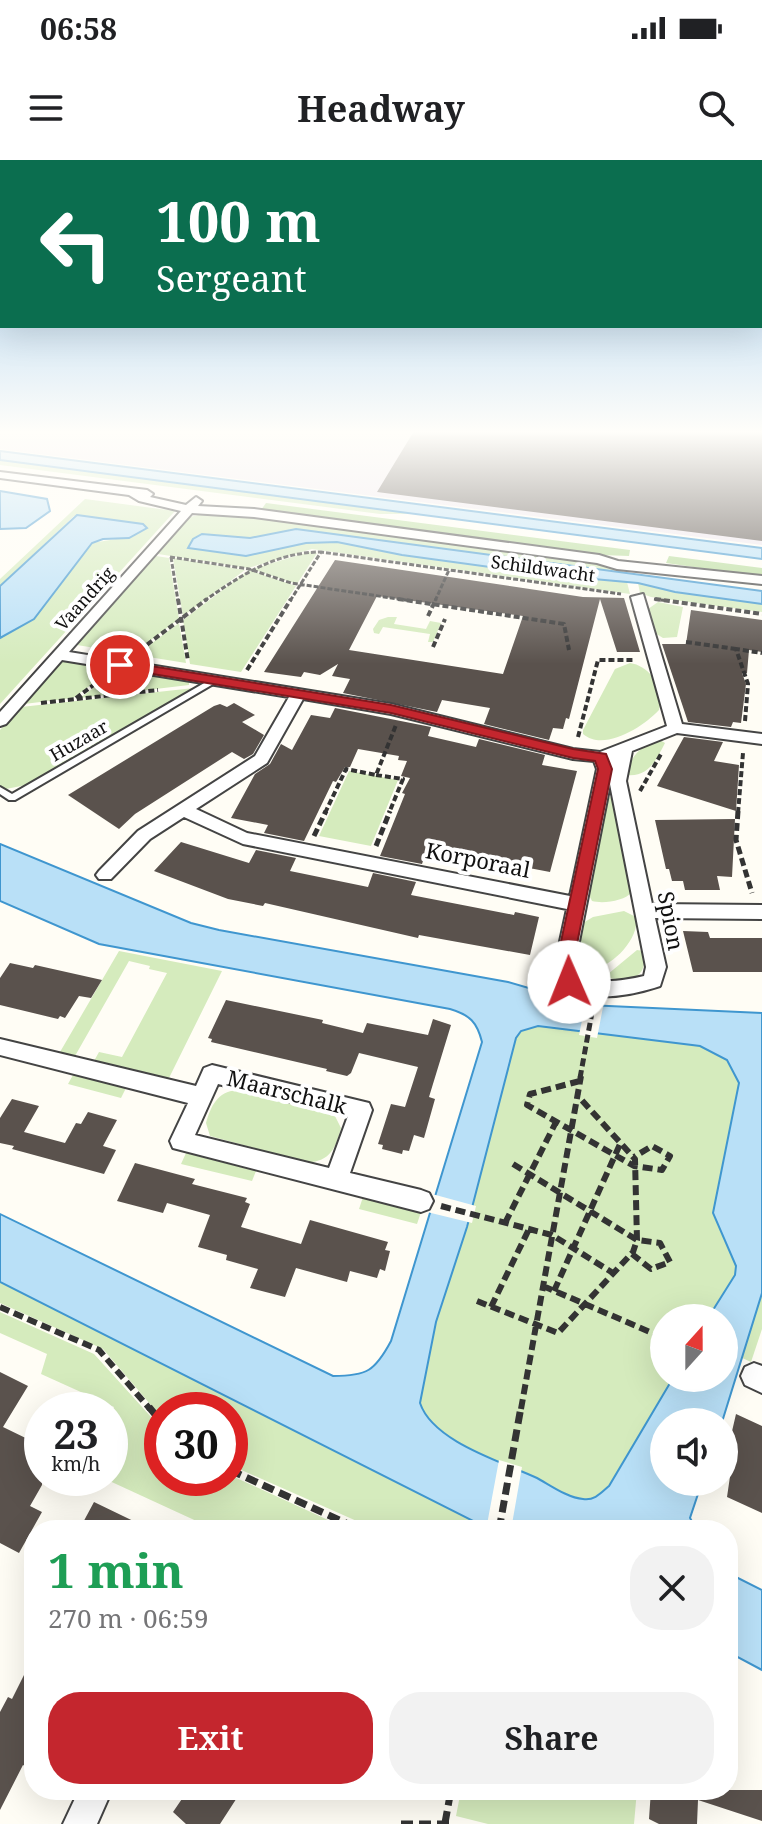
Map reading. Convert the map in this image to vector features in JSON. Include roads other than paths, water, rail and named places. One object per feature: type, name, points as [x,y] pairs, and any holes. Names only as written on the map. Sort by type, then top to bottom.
[{"type":"street","name":"Vaandrig","points":[[0,721],[189,509]]},
{"type":"street","points":[[225,509],[599,559],[617,565],[762,580]]},
{"type":"street","points":[[638,597],[675,728]]},
{"type":"street","points":[[59,655],[402,711],[573,754],[601,757],[675,728],[762,739]]},
{"type":"street","points":[[105,875],[144,835],[261,759],[298,694]]},
{"type":"street","name":"Spion","points":[[601,757],[605,769],[563,974],[578,986],[640,985],[653,981],[656,967],[618,781],[624,748]]},
{"type":"street","name":"Korporaal","points":[[183,810],[243,838],[578,904]]},
{"type":"street","points":[[644,911],[757,904]]},
{"type":"street","name":"Maarschalk","points":[[0,1047],[202,1097]]},
{"type":"street","name":"Maarschalk","points":[[336,1180],[361,1110],[212,1074],[181,1141],[336,1180],[421,1201]]},
{"type":"street","points":[[80,1824],[91,1800]]},
{"type":"lane","name":"Huzaar","points":[[0,790],[12,798],[216,680]]},
{"type":"water","points":[[0,509],[49,509],[26,528],[0,529]]},
{"type":"water","points":[[374,509],[453,509],[762,548],[762,559]]},
{"type":"water","points":[[77,515],[143,524],[147,528],[129,538],[103,539],[92,543],[34,619],[0,638],[0,586]]},
{"type":"water","points":[[296,529],[762,591],[762,604],[675,592],[638,583],[549,575],[402,555],[337,542],[306,543],[246,556],[188,548],[193,539],[202,534],[250,538]]},
{"type":"water","points":[[0,844],[191,923],[219,930],[508,982],[587,1005],[762,1013],[762,1293],[738,1370],[738,1304],[717,1304],[735,1275],[736,1266],[713,1213],[739,1083],[727,1060],[700,1046],[538,1026],[521,1031],[516,1038],[467,1227],[436,1322],[420,1403],[427,1417],[454,1440],[565,1494],[587,1499],[594,1498],[609,1486],[650,1417],[650,1496],[697,1496],[691,1520],[471,1520],[248,1407],[248,1392],[218,1392],[0,1282],[0,1214],[333,1376],[354,1375],[369,1370],[391,1341],[482,1042],[472,1020],[450,1009],[99,944],[0,901]]},
{"type":"water","points":[[665,1392],[731,1392],[726,1408],[655,1408]]},
{"type":"water","points":[[738,1578],[762,1590],[762,1670],[738,1657]]}]
